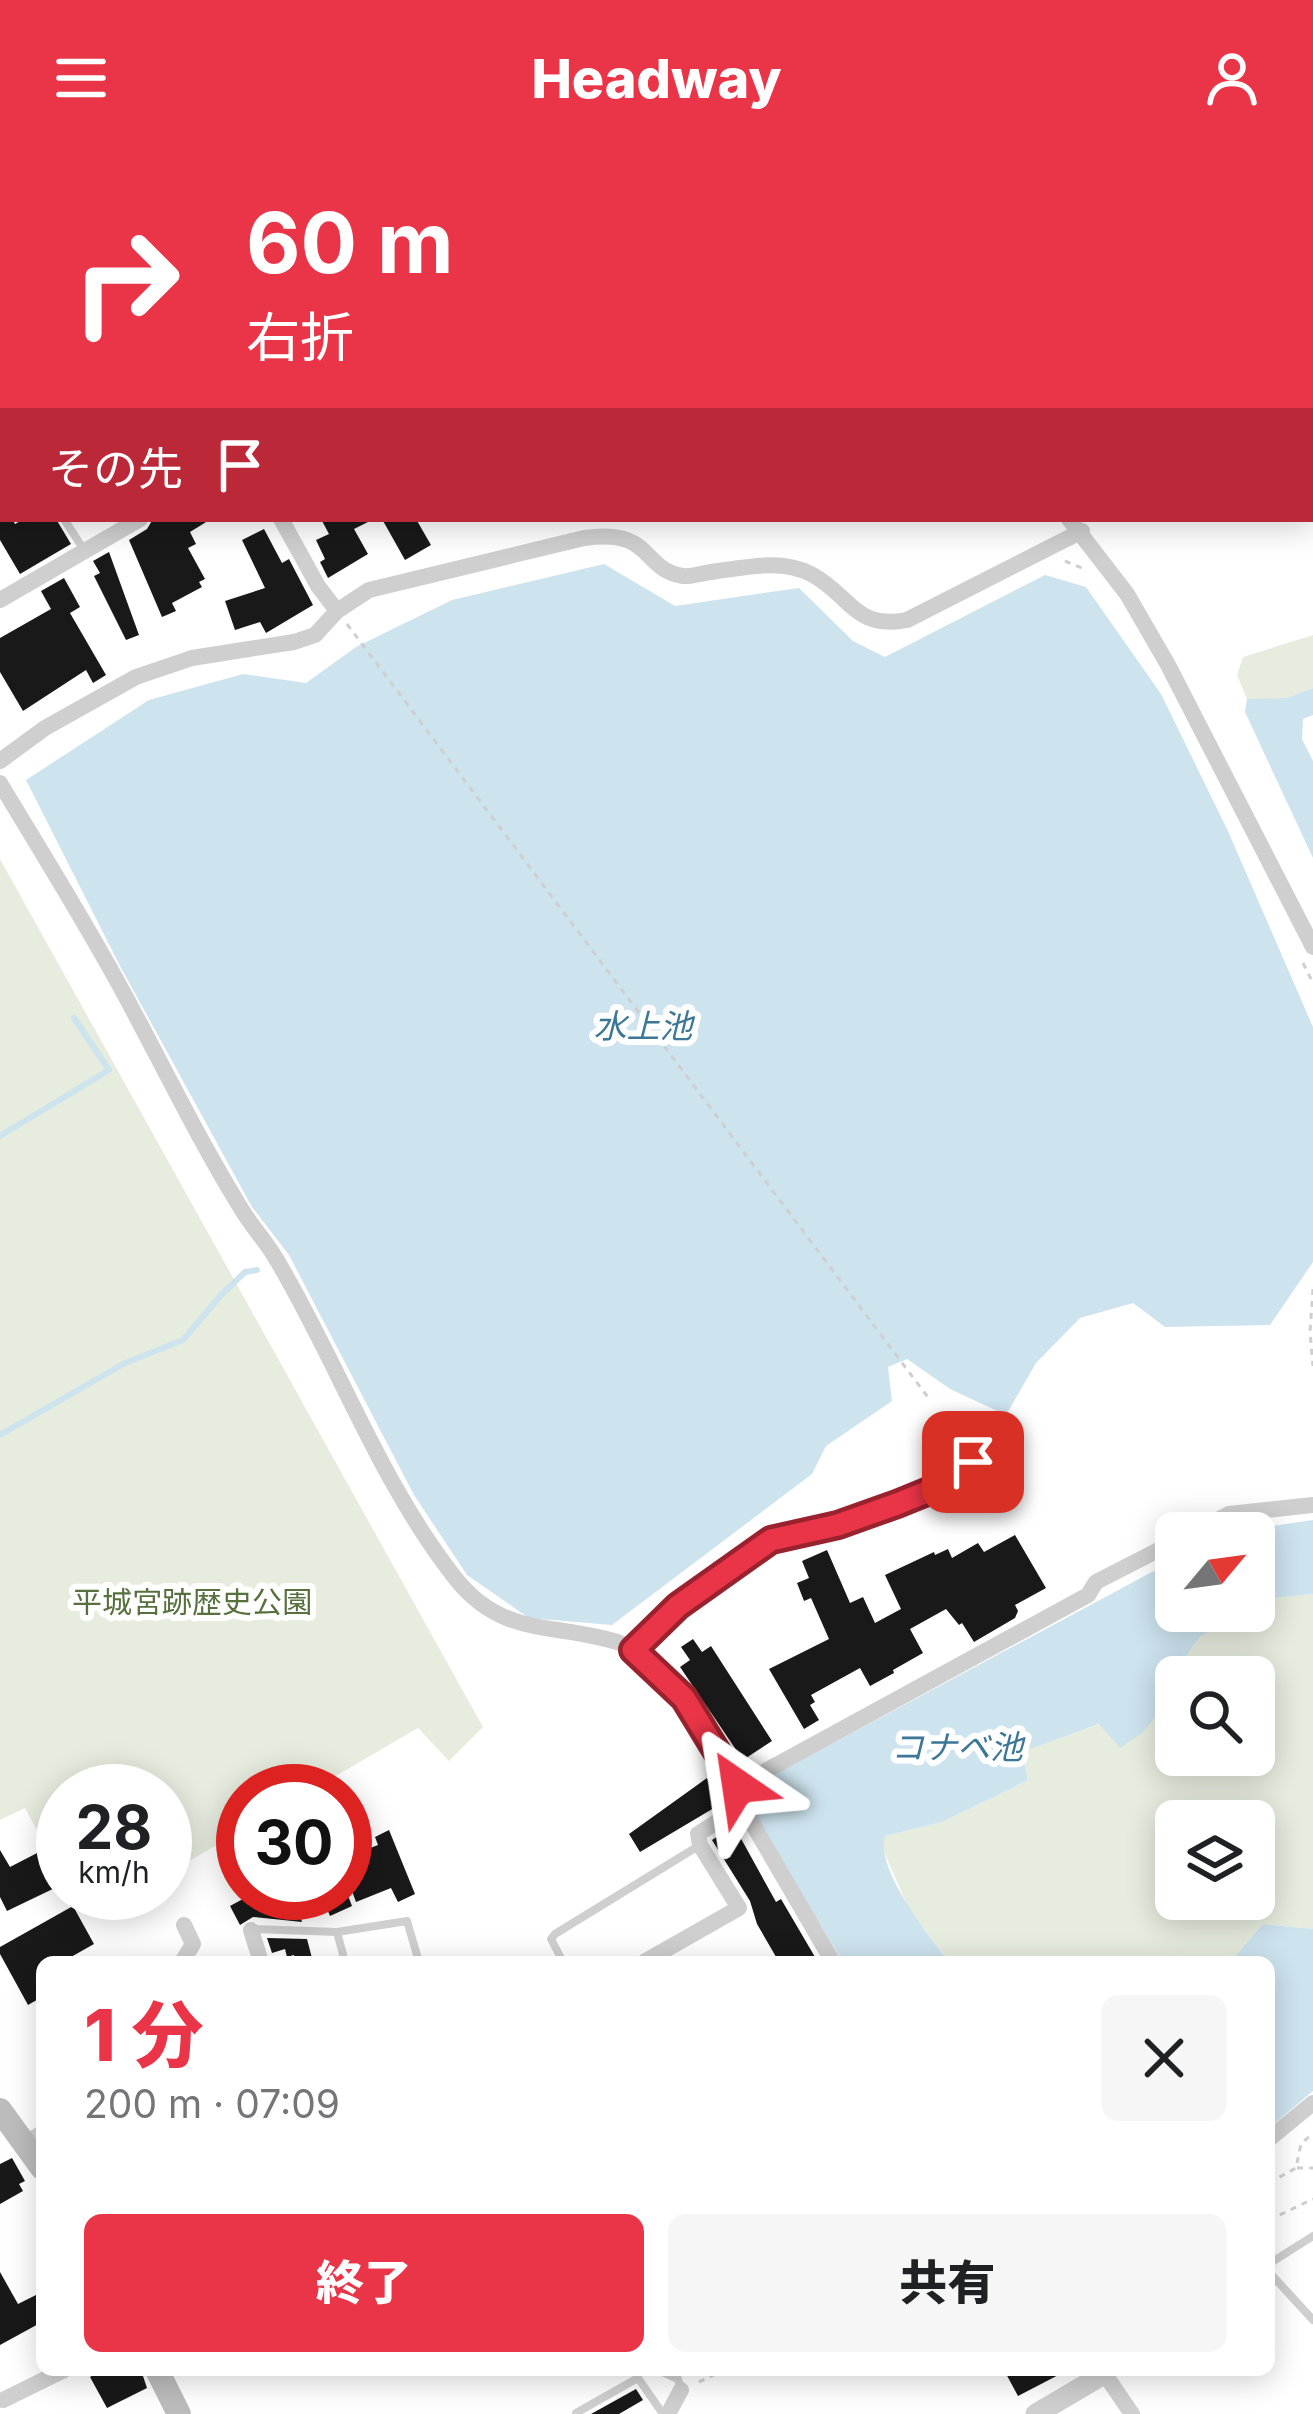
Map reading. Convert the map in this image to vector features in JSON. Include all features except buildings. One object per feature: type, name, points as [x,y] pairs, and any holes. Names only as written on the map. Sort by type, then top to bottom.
[{"type":"main road","points":[[0,2110],[33,2138]]},
{"type":"main road","points":[[160,2376],[179,2414]]},
{"type":"street","points":[[0,600],[135,522]]},
{"type":"street","points":[[283,522],[337,611]]},
{"type":"street","points":[[0,761],[45,728],[136,677],[192,658],[315,635],[337,611],[369,590],[411,577],[612,534],[639,544],[661,565],[682,576],[782,564],[813,575],[882,625],[907,620],[1075,525],[1127,594],[1168,665],[1313,946]]},
{"type":"street","points":[[0,783],[112,973],[242,1211],[278,1262],[372,1446],[458,1582],[490,1611],[525,1628],[625,1644],[684,1698],[738,1786],[742,1806],[830,1956]]},
{"type":"street","points":[[633,1650],[678,1606],[771,1540],[838,1525],[897,1504],[929,1491],[973,1462]]},
{"type":"street","points":[[1248,1512],[1313,1505]]},
{"type":"street","points":[[738,1786],[1088,1595],[1096,1582],[1155,1552]]},
{"type":"street","points":[[655,1956],[739,1908],[698,1834],[742,1806]]},
{"type":"street","points":[[184,1925],[193,1944],[186,1956]]},
{"type":"street","points":[[250,1930],[259,1956]]},
{"type":"street","points":[[1275,2134],[1313,2103]]},
{"type":"street","points":[[4,2404],[53,2376]]},
{"type":"street","points":[[1036,2414],[1097,2376]]},
{"type":"street","points":[[1108,2376],[1132,2414]]},
{"type":"street","points":[[666,2414],[680,2385]]},
{"type":"lane","points":[[66,522],[86,553]]},
{"type":"lane","points":[[560,1956],[551,1939],[555,1934],[700,1845]]},
{"type":"lane","points":[[250,1930],[337,1932],[407,1921],[417,1956]]},
{"type":"lane","points":[[337,1932],[344,1956]]},
{"type":"lane","points":[[1275,2264],[1313,2236]]},
{"type":"lane","points":[[1275,2275],[1313,2320]]},
{"type":"lane","points":[[667,2376],[680,2385],[685,2376]]},
{"type":"lane","points":[[576,2413],[638,2378],[666,2414]]},
{"type":"path","points":[[1054,559],[1075,562],[1091,574]]},
{"type":"path","points":[[337,611],[930,1400]]},
{"type":"path","points":[[1304,964],[1313,983]]},
{"type":"path","points":[[1313,1289],[1313,1366]]},
{"type":"path","points":[[1296,2168],[1301,2144],[1313,2133]]},
{"type":"path","points":[[1275,2180],[1296,2168],[1313,2168]]},
{"type":"path","points":[[1275,2217],[1313,2199]]},
{"type":"path","points":[[680,2385],[706,2376]]},
{"type":"green space","points":[[1313,635],[1313,688],[1282,700],[1247,699],[1237,675],[1243,657]]},
{"type":"green space","name":"平城宮跡歴史公園","points":[[0,859],[483,1727],[449,1761],[418,1728],[356,1764],[216,1764],[216,1846],[192,1859],[192,1764],[36,1764],[36,1829],[25,1808],[0,1820]]},
{"type":"green space","points":[[1313,1594],[1313,1929],[1263,1924],[1235,1956],[945,1956],[908,1907],[882,1847],[885,1836],[942,1822],[1028,1780],[1021,1752],[1100,1724],[1121,1747],[1155,1717],[1155,1776],[1275,1776],[1275,1656],[1186,1656],[1208,1632],[1275,1632],[1275,1598]]},
{"type":"water","name":"水上池","points":[[604,564],[675,606],[799,588],[853,641],[885,657],[1045,575],[1086,587],[1161,694],[1227,829],[1313,1027],[1313,1262],[1270,1325],[1165,1327],[1133,1303],[1080,1318],[1036,1363],[1006,1415],[950,1389],[907,1359],[888,1367],[892,1401],[826,1446],[812,1474],[612,1625],[529,1618],[467,1575],[414,1495],[289,1255],[252,1207],[120,966],[26,780],[149,700],[243,674],[306,683],[356,647],[452,600]]},
{"type":"water","points":[[1313,688],[1313,715],[1303,719],[1302,739],[1313,761],[1313,858],[1245,712],[1247,699],[1287,698]]},
{"type":"water","points":[[1313,1520],[1313,1594],[1275,1598],[1275,1526]]},
{"type":"water","name":"コナベ池","points":[[1155,1570],[1155,1632],[1208,1632],[1186,1656],[1155,1656],[1155,1718],[1120,1748],[1099,1724],[1022,1752],[1028,1780],[942,1822],[885,1836],[884,1850],[896,1884],[945,1956],[839,1956],[751,1810],[757,1784]]},
{"type":"water","points":[[1263,1924],[1313,1929],[1313,2091],[1275,2123],[1275,1956],[1235,1956]]},
{"type":"waterway","points":[[0,1136],[109,1070],[74,1018]]},
{"type":"waterway","points":[[0,1435],[125,1363],[183,1340],[245,1272],[257,1270]]},
{"type":"route","points":[[738,1786],[684,1698],[633,1650],[678,1606],[771,1540],[838,1525],[897,1504],[929,1491],[973,1462]]}]
